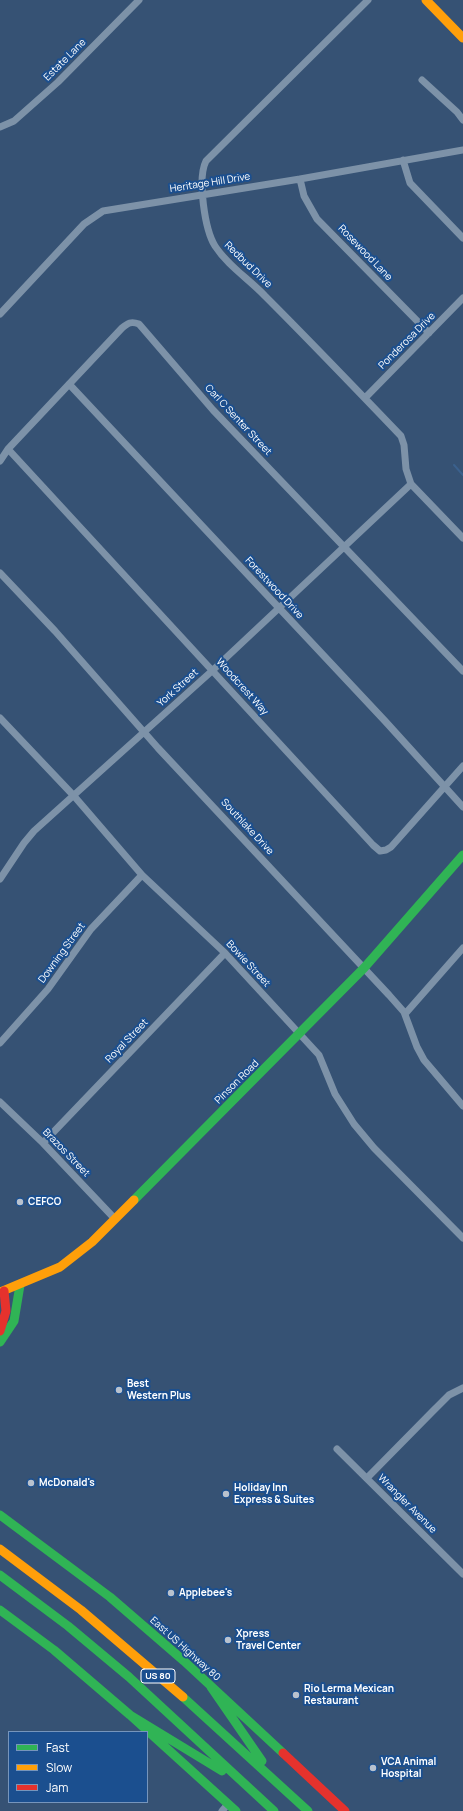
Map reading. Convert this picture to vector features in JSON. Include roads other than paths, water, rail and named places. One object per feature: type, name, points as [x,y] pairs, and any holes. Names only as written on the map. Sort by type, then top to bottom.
[{"type":"main road","points":[[426,0],[463,38]]},
{"type":"main road","name":"Pinson Road","points":[[2,1292],[48,1273],[69,1261],[92,1242],[364,968],[463,855]]},
{"type":"main road","points":[[0,1342],[10,1332],[16,1316],[16,1302],[20,1285]]},
{"type":"main road","points":[[0,1332],[5,1322],[7,1313],[2,1292]]},
{"type":"main road","name":"East US Highway 80","points":[[0,1515],[110,1597],[184,1661],[345,1811]]},
{"type":"main road","name":"US 80","points":[[0,1549],[65,1597],[135,1656],[308,1811]]},
{"type":"main road","name":"US 80","points":[[0,1575],[68,1626],[129,1677],[271,1808]]},
{"type":"main road","points":[[0,1610],[54,1650],[130,1715],[146,1731]]},
{"type":"main road","points":[[211,1687],[258,1757],[313,1811]]},
{"type":"main road","points":[[130,1715],[159,1734],[191,1750],[271,1808]]},
{"type":"main road","points":[[148,1733],[225,1808],[236,1811]]},
{"type":"street","name":"Estate Lane","points":[[0,127],[14,121],[58,82],[139,0]]},
{"type":"street","name":"Redbud Drive","points":[[368,0],[206,161],[202,168],[202,194],[210,237],[216,247],[401,436],[404,445],[406,469],[412,484],[463,538]]},
{"type":"street","points":[[422,80],[457,112],[463,120]]},
{"type":"street","name":"Heritage Hill Drive","points":[[0,314],[66,242],[94,216],[103,211],[300,179],[463,150]]},
{"type":"street","points":[[403,160],[410,182],[463,238]]},
{"type":"street","name":"Rosewood Lane","points":[[300,179],[304,196],[317,219],[429,333]]},
{"type":"street","name":"Ponderosa Drive","points":[[365,398],[463,298]]},
{"type":"street","name":"Carl C Senter Street","points":[[0,461],[8,449],[122,328],[128,323],[134,322],[139,324],[213,410],[463,671]]},
{"type":"street","name":"Forestwood Drive","points":[[69,384],[463,807]]},
{"type":"street","name":"Woodcrest Way","points":[[8,449],[380,851],[386,850],[391,846],[463,766]]},
{"type":"street","name":"York Street","points":[[0,879],[24,843],[34,831],[213,670],[412,484]]},
{"type":"street","name":"Southlake Drive","points":[[0,573],[55,631],[405,1014],[417,1047],[424,1060],[463,1106]]},
{"type":"street","name":"Bowie Street","points":[[0,718],[3,726],[74,796],[142,875],[225,953],[319,1055],[335,1094],[354,1124],[374,1148],[463,1238]]},
{"type":"street","name":"Downing Street","points":[[0,1043],[48,989],[91,930],[142,875]]},
{"type":"street","points":[[405,1014],[463,948]]},
{"type":"street","name":"Royal Street","points":[[43,1143],[225,953]]},
{"type":"street","name":"Brazos Street","points":[[0,1102],[43,1143],[115,1219]]},
{"type":"street","points":[[367,1478],[449,1396],[463,1388]]},
{"type":"street","name":"Wrangler Avenue","points":[[337,1449],[463,1574]]},
{"type":"waterway","points":[[454,465],[463,475]]},
{"type":"place","name":"CEFCO","points":[[20,1202]]},
{"type":"place","name":"Best Western Plus","points":[[119,1390]]},
{"type":"place","name":"McDonald's","points":[[31,1483]]},
{"type":"place","name":"Holiday Inn Express & Suites","points":[[226,1494]]},
{"type":"place","name":"Applebee's","points":[[171,1593]]},
{"type":"place","name":"Xpress Travel Center","points":[[228,1640]]},
{"type":"place","name":"Rio Lerma Mexican Restaurant","points":[[296,1695]]},
{"type":"place","name":"VCA Animal Hospital","points":[[373,1768]]}]
